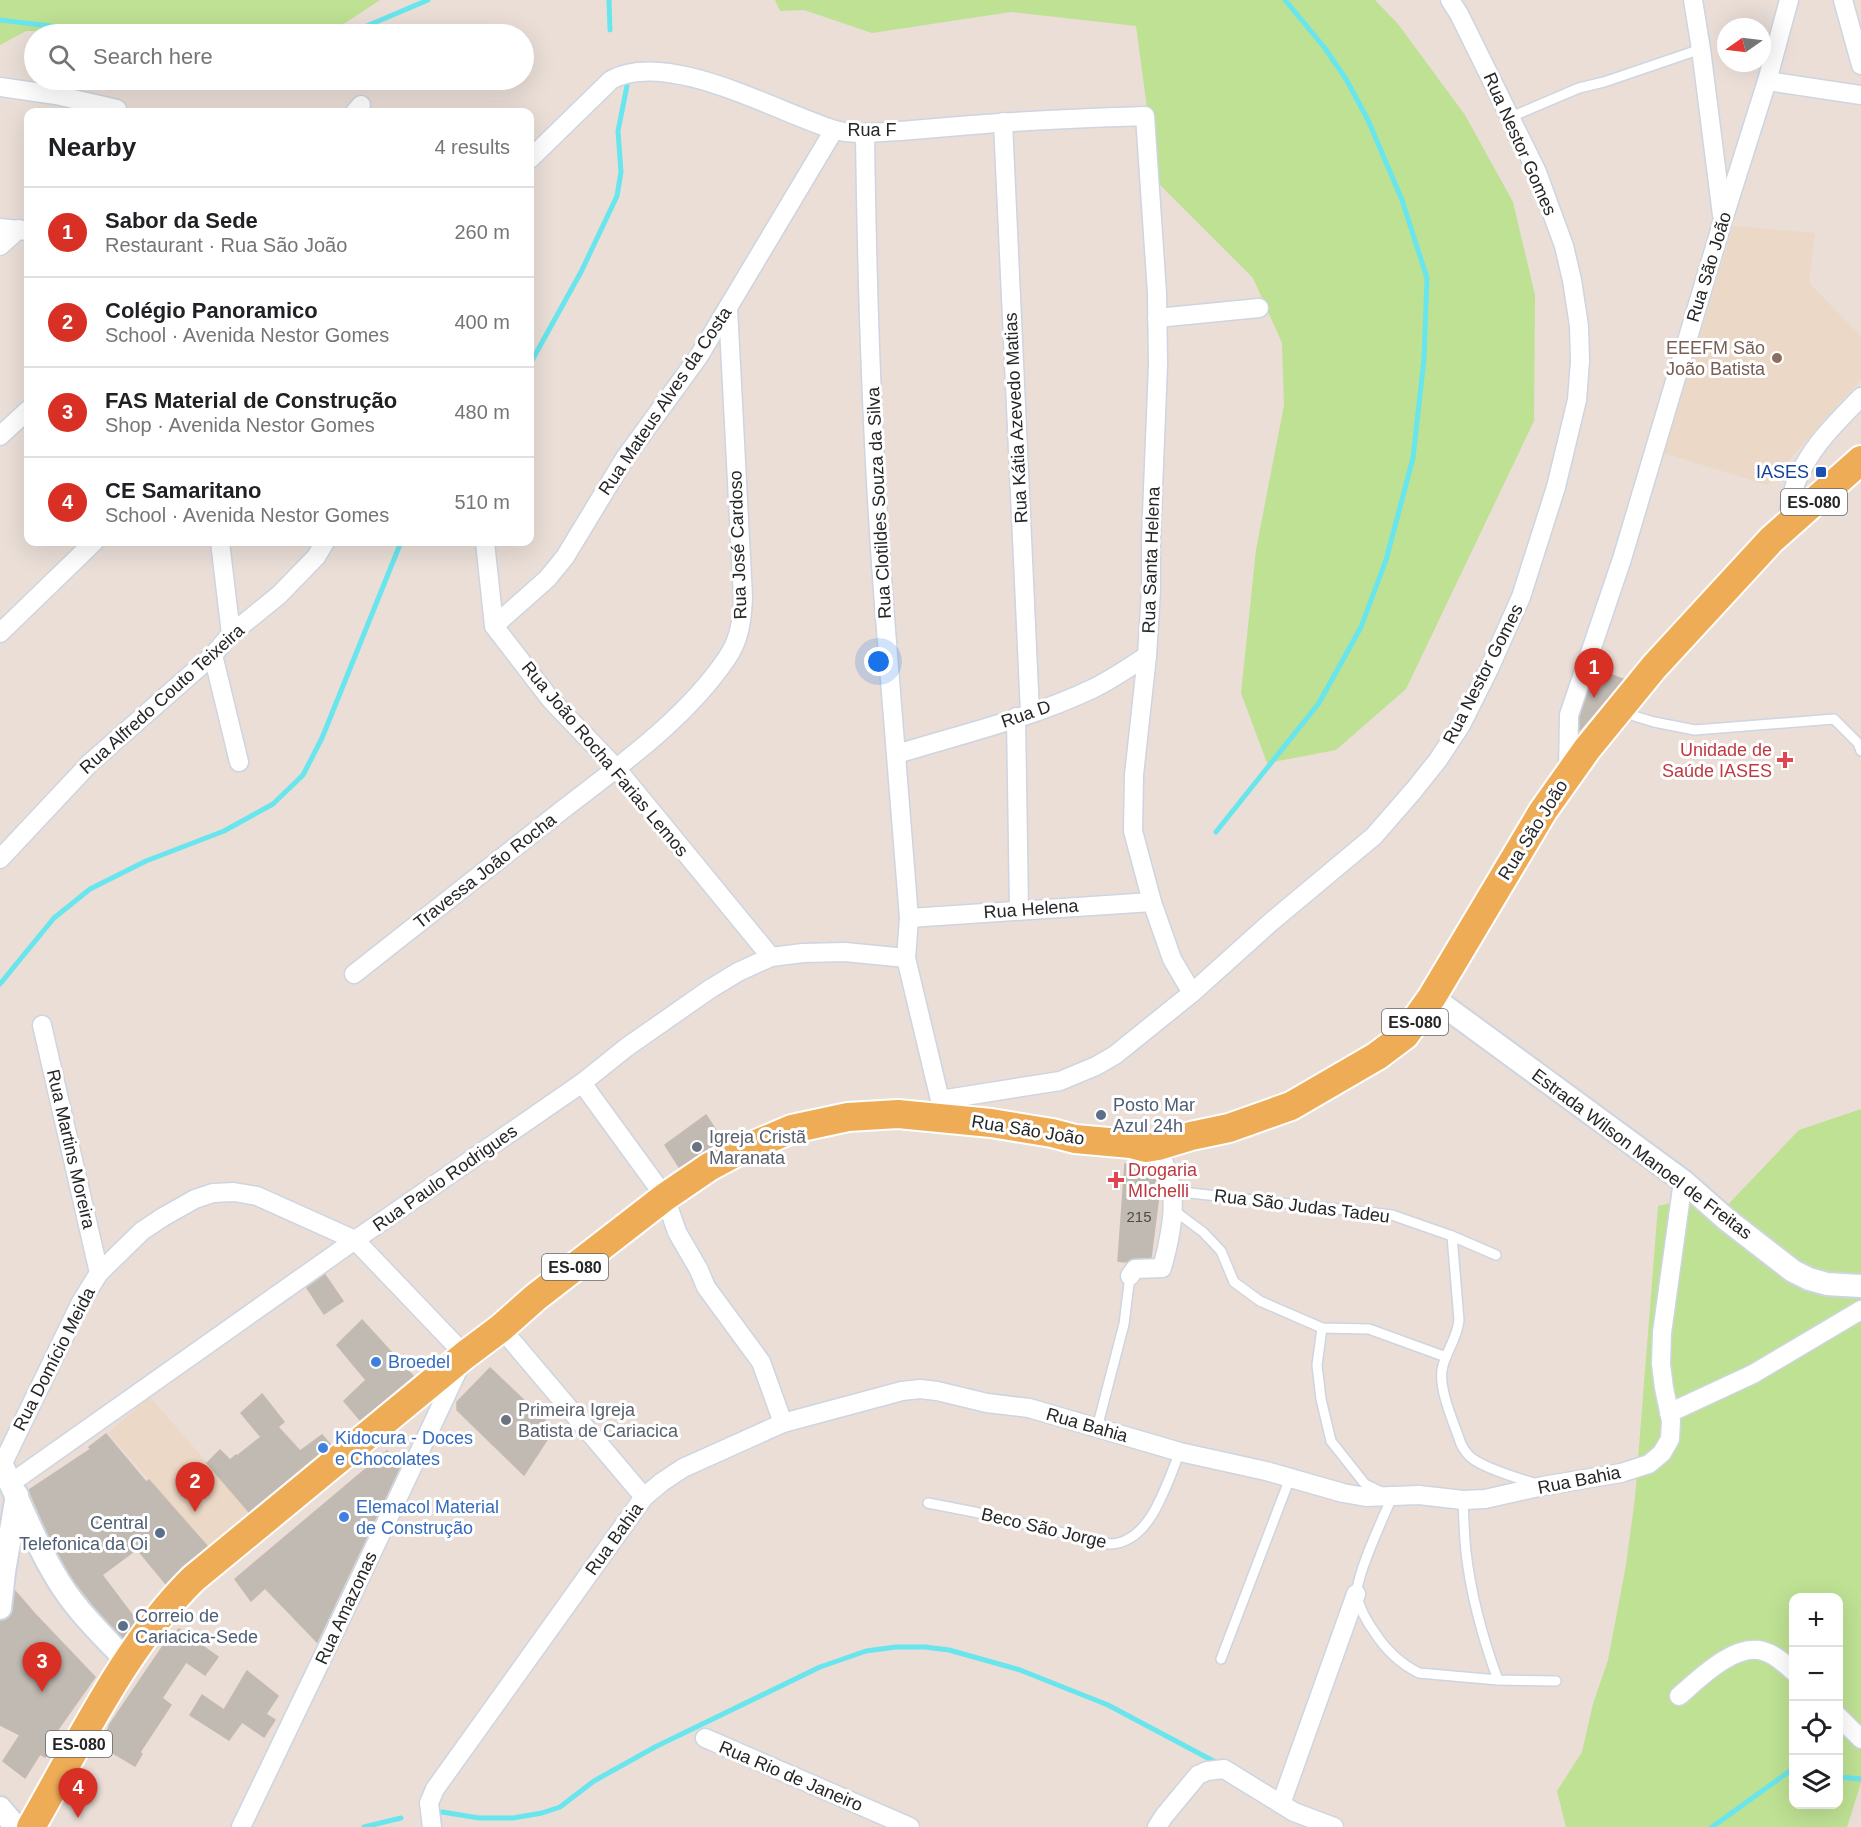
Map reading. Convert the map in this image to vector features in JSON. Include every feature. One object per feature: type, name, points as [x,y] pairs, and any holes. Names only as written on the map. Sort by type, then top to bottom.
[{"type":"main road","name":"ES-080","points":[[1568,776],[1654,667],[1771,540],[1861,460]]},
{"type":"main road","name":"Rua São João","points":[[944,1110],[991,1123],[1075,1139],[1116,1142],[1146,1148],[1229,1128],[1291,1106],[1388,1049],[1405,1035],[1432,997],[1544,811],[1568,776]]},
{"type":"main road","name":"ES-080","points":[[31,1827],[127,1661],[156,1618],[172,1600],[193,1579],[536,1297],[665,1197],[709,1167],[735,1153],[792,1130],[848,1117],[944,1110]]},
{"type":"street","name":"Rua Nestor Gomes","points":[[944,1110],[1060,1082],[1077,1075],[1115,1055],[1192,993],[1271,922],[1374,836],[1438,760],[1461,725],[1489,669],[1521,597],[1556,488],[1577,400],[1580,361],[1579,326],[1564,246],[1537,172],[1450,0]]},
{"type":"street","points":[[1693,0],[1723,220]]},
{"type":"street","name":"Rua São João","points":[[1568,776],[1569,715],[1622,559],[1767,81],[1789,0]]},
{"type":"street","points":[[1843,0],[1861,65]]},
{"type":"street","name":"Rua F","points":[[534,155],[611,80],[629,73],[641,72],[678,74],[704,81],[834,130],[865,133],[1003,122],[1145,116]]},
{"type":"street","points":[[1767,81],[1861,95]]},
{"type":"street","points":[[0,87],[56,95],[113,108]]},
{"type":"street","name":"Rua Santa Helena","points":[[1145,116],[1158,365],[1151,590],[1147,656],[1134,775],[1133,818],[1136,845],[1152,902],[1172,959],[1192,993]]},
{"type":"street","name":"Rua Kátia Azevedo Matias","points":[[1003,122],[1023,715],[1019,910]]},
{"type":"street","name":"Rua Mateus Alves da Costa","points":[[494,626],[547,579],[565,557],[625,458],[699,356],[834,130]]},
{"type":"street","name":"Rua Clotildes Souza da Silva","points":[[865,133],[867,294],[876,488],[909,918],[906,958],[944,1110]]},
{"type":"street","points":[[0,228],[24,230]]},
{"type":"street","points":[[0,246],[24,230]]},
{"type":"street","name":"Rua José Cardoso","points":[[616,768],[681,713],[728,657],[738,639],[743,597],[728,308]]},
{"type":"street","points":[[1157,318],[1259,308]]},
{"type":"street","points":[[1786,528],[1796,483],[1807,461],[1822,436],[1861,397]]},
{"type":"street","points":[[0,436],[24,414]]},
{"type":"street","points":[[0,633],[90,546]]},
{"type":"street","points":[[220,546],[231,634]]},
{"type":"street","name":"Rua Alfredo Couto Teixeira","points":[[0,859],[90,763],[213,655],[231,634],[279,595],[316,557],[323,546]]},
{"type":"street","points":[[485,546],[494,626]]},
{"type":"street","name":"Rua João Rocha Farias Lemos","points":[[494,626],[550,699],[616,768],[771,957]]},
{"type":"street","points":[[213,655],[239,762]]},
{"type":"street","name":"Rua D","points":[[897,754],[1023,715],[1095,687],[1147,656]]},
{"type":"street","name":"Travessa João Rocha","points":[[354,974],[616,768]]},
{"type":"street","name":"Rua Helena","points":[[909,918],[1152,902]]},
{"type":"street","name":"Rua Paulo Rodrigues","points":[[7,1476],[582,1083],[627,1047],[710,988],[771,957],[803,952],[844,952],[906,958]]},
{"type":"street","name":"Estrada Wilson Manoel de Freitas","points":[[1432,997],[1683,1181],[1726,1219],[1793,1271],[1827,1284],[1861,1286]]},
{"type":"street","name":"Rua Martins Moreira","points":[[42,1024],[99,1273]]},
{"type":"street","points":[[582,1083],[665,1197],[677,1232],[699,1270],[705,1287],[761,1362],[783,1423]]},
{"type":"street","points":[[1130,1276],[1135,1269],[1162,1268],[1172,1200],[1158,1146]]},
{"type":"street","name":"Rua Bahia","points":[[432,1827],[429,1803],[435,1789],[644,1497],[684,1468],[783,1423],[902,1391],[920,1389],[937,1391],[987,1403],[1029,1408],[1180,1452],[1366,1497],[1419,1495],[1463,1500],[1485,1499],[1622,1473],[1649,1464],[1662,1453],[1670,1438],[1671,1421],[1661,1364],[1662,1333],[1683,1181]]},
{"type":"street","name":"Rua Domício Meida","points":[[7,1476],[81,1302],[99,1273],[142,1231],[195,1199],[213,1192],[234,1192],[257,1196],[355,1240],[465,1355]]},
{"type":"street","points":[[1670,1413],[1753,1374],[1861,1310]]},
{"type":"street","points":[[501,1328],[644,1497]]},
{"type":"street","name":"Rua Amazonas","points":[[241,1827],[465,1355]]},
{"type":"street","points":[[7,1476],[61,1585],[90,1622],[127,1661]]},
{"type":"street","points":[[0,1608],[7,1476]]},
{"type":"street","points":[[3,1567],[12,1550],[28,1550],[48,1561]]},
{"type":"street","points":[[1281,1804],[1356,1594]]},
{"type":"street","points":[[1679,1696],[1722,1662],[1734,1654],[1749,1649],[1772,1655],[1789,1668]]},
{"type":"street","points":[[1843,1720],[1861,1738]]},
{"type":"street","name":"Rua Rio de Janeiro","points":[[705,1738],[910,1827]]},
{"type":"street","points":[[1157,1827],[1198,1775],[1207,1770],[1224,1769],[1294,1812],[1334,1827]]},
{"type":"street","points":[[0,1809],[16,1827]]},
{"type":"lane","points":[[1511,117],[1578,88],[1604,82],[1701,49]]},
{"type":"lane","points":[[1618,712],[1695,730],[1834,719],[1858,743],[1861,751]]},
{"type":"lane","points":[[1172,1200],[1221,1251],[1234,1282],[1260,1301],[1322,1328],[1369,1329],[1446,1357]]},
{"type":"lane","name":"Rua São Judas Tadeu","points":[[1172,1200],[1392,1215],[1452,1236],[1496,1255]]},
{"type":"lane","points":[[1452,1236],[1459,1320],[1458,1333],[1442,1371],[1443,1385],[1461,1444],[1473,1460],[1519,1479],[1544,1486]]},
{"type":"lane","points":[[1097,1428],[1124,1324],[1130,1276]]},
{"type":"lane","points":[[1322,1328],[1317,1365],[1330,1441],[1365,1484],[1392,1497],[1359,1578],[1356,1594],[1365,1618],[1379,1639],[1408,1667],[1419,1673],[1498,1680],[1556,1681]]},
{"type":"lane","name":"Beco São Jorge","points":[[928,1503],[1110,1544],[1119,1544],[1130,1539],[1151,1519],[1180,1452]]},
{"type":"lane","points":[[1221,1659],[1290,1478]]},
{"type":"lane","points":[[1463,1500],[1466,1551],[1472,1589],[1484,1642],[1498,1680]]},
{"type":"shaded area","name":"EEEFM São João Batista","points":[[1733,226],[1815,233],[1809,283],[1861,336],[1861,379],[1767,485],[1664,453]]},
{"type":"shaded area","points":[[150,1397],[255,1518],[213,1554],[108,1433]]},
{"type":"green space","points":[[0,0],[380,0],[344,24],[24,24],[24,32],[0,45]]},
{"type":"green space","points":[[775,0],[1375,0],[1398,24],[1465,115],[1513,202],[1535,295],[1534,421],[1406,689],[1336,750],[1267,763],[1241,693],[1256,550],[1284,405],[1282,343],[1253,278],[1157,182],[1136,26],[1011,12],[872,33],[804,10],[780,11]]},
{"type":"green space","points":[[1861,1109],[1861,1783],[1847,1827],[1566,1827],[1557,1791],[1582,1752],[1593,1704],[1608,1660],[1626,1565],[1635,1498],[1658,1206],[1696,1197],[1719,1214],[1799,1130]]},
{"type":"building","points":[[1596,669],[1623,679],[1580,730],[1580,717]]},
{"type":"building","name":"Igreja Cristã Maranata","points":[[706,1115],[723,1141],[679,1167],[665,1145]]},
{"type":"building","points":[[1125,1164],[1154,1169],[1160,1187],[1151,1257],[1134,1258],[1126,1262],[1118,1261]]},
{"type":"building","points":[[325,1275],[343,1301],[324,1314],[307,1288]]},
{"type":"building","name":"Broedel","points":[[362,1320],[413,1376],[360,1420],[344,1401],[366,1380],[337,1345]]},
{"type":"building","name":"Primeira Igreja Batista de Cariacica","points":[[490,1368],[554,1429],[524,1475],[457,1410],[457,1402]]},
{"type":"building","points":[[262,1394],[284,1422],[278,1427],[300,1451],[322,1435],[330,1444],[249,1512],[207,1463],[220,1450],[230,1460],[261,1437],[241,1413]]},
{"type":"building","points":[[106,1434],[146,1482],[149,1480],[207,1546],[182,1566],[166,1584],[137,1549],[102,1575],[136,1620],[123,1638],[72,1578],[50,1538],[29,1490],[91,1449],[89,1447]]},
{"type":"building","name":"Elemacol Material de Construção","points":[[387,1451],[401,1464],[317,1642],[265,1588],[251,1601],[235,1579]]},
{"type":"building","points":[[15,1591],[95,1677],[54,1735],[59,1739],[45,1757],[40,1754],[25,1778],[3,1761],[20,1735],[0,1725],[0,1621],[6,1620],[11,1615]]},
{"type":"building","points":[[179,1629],[218,1657],[205,1675],[186,1662],[162,1698],[171,1705],[140,1752],[142,1754],[135,1766],[101,1746],[110,1724],[163,1646]]},
{"type":"building","points":[[247,1671],[278,1696],[266,1714],[275,1720],[264,1737],[242,1722],[229,1740],[190,1715],[202,1695],[224,1710]]},
{"type":"waterway","points":[[372,24],[428,0]]},
{"type":"waterway","points":[[609,0],[610,30]]},
{"type":"waterway","points":[[1216,832],[1319,703],[1361,627],[1386,560],[1413,458],[1424,359],[1427,278],[1402,200],[1368,120],[1346,79],[1324,47],[1285,0]]},
{"type":"waterway","points":[[0,20],[34,24]]},
{"type":"waterway","points":[[534,357],[581,272],[617,196],[621,172],[618,131],[627,86]]},
{"type":"waterway","points":[[0,984],[54,918],[90,889],[146,861],[224,831],[273,804],[303,775],[322,738],[399,546]]},
{"type":"waterway","points":[[442,1812],[479,1818],[513,1818],[560,1807],[594,1781],[655,1747],[820,1667],[866,1651],[896,1647],[949,1650],[1020,1670],[1108,1705],[1221,1765]]},
{"type":"waterway","points":[[1712,1827],[1789,1772]]},
{"type":"waterway","points":[[1843,1777],[1861,1779]]},
{"type":"waterway","points":[[364,1827],[401,1818]]},
{"type":"place","name":"EEEFM São João Batista","points":[[1777,358]]},
{"type":"place","name":"IASES","points":[[1821,472]]},
{"type":"place","name":"Sabor da Sede","points":[[1594,698]]},
{"type":"place","name":"Unidade de Saúde IASES","points":[[1785,760]]},
{"type":"place","name":"Posto Mar Azul 24h","points":[[1101,1115]]},
{"type":"place","name":"Igreja Cristã Maranata","points":[[697,1147]]},
{"type":"place","name":"Drogaria MIchelli","points":[[1116,1180]]},
{"type":"place","name":"Broedel","points":[[376,1362]]},
{"type":"place","name":"Primeira Igreja Batista de Cariacica","points":[[506,1420]]},
{"type":"place","name":"Kidocura - Doces e Chocolates","points":[[323,1448]]},
{"type":"place","name":"Colégio Panoramico","points":[[195,1512]]},
{"type":"place","name":"Elemacol Material de Construção","points":[[344,1517]]},
{"type":"place","name":"Central Telefonica da Oi","points":[[160,1533]]},
{"type":"place","name":"Correio de Cariacica-Sede","points":[[123,1626]]},
{"type":"place","name":"FAS Material de Construção","points":[[42,1692]]},
{"type":"place","name":"CE Samaritano","points":[[78,1818]]}]
